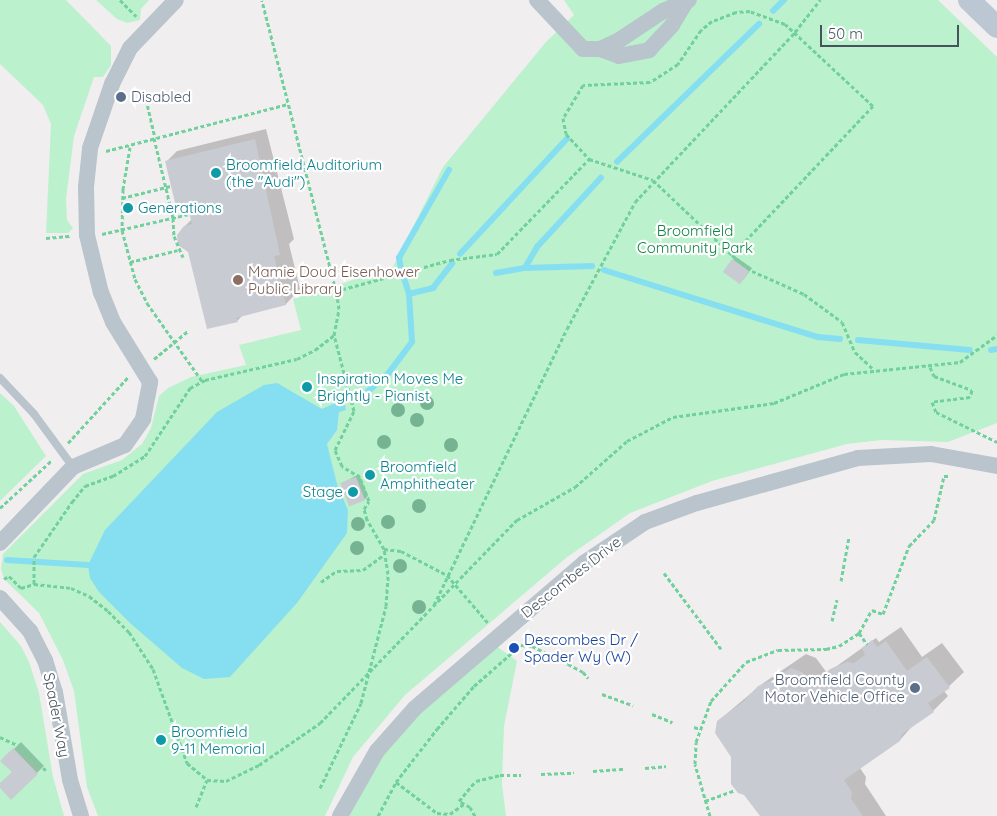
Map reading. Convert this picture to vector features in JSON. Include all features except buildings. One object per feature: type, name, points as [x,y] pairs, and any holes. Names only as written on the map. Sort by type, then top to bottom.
[{"type":"main road","points":[[969,0],[997,27]]},
{"type":"street","points":[[0,542],[72,467],[125,445],[138,430],[146,409],[150,382],[112,320],[93,265],[87,235],[86,187],[90,148],[112,84],[130,48],[176,0]]},
{"type":"street","points":[[537,0],[583,49],[600,49],[619,56],[649,50],[672,25],[687,1]]},
{"type":"street","points":[[600,49],[626,36],[663,10],[687,1]]},
{"type":"street","name":"Descombes Drive","points":[[340,816],[377,751],[415,708],[584,563],[645,522],[697,503],[858,458],[931,454],[997,466]]},
{"type":"street","name":"Spader Way","points":[[0,598],[30,631],[46,660],[55,692],[70,780],[82,816]]},
{"type":"lane","points":[[0,378],[34,414],[72,467]]},
{"type":"path","points":[[120,0],[140,20]]},
{"type":"path","points":[[262,0],[336,291],[338,316],[334,334],[354,411],[336,450],[342,466],[360,477],[369,501],[364,509],[367,520],[384,549],[388,574],[386,606],[360,703],[320,788]]},
{"type":"path","points":[[434,606],[447,575],[620,226],[652,180],[795,32],[820,0]]},
{"type":"path","points":[[732,255],[873,106],[795,32],[774,18],[750,11],[736,12],[712,22],[701,30],[678,64],[665,75],[642,83],[583,85],[571,100],[563,118],[567,139],[589,159],[652,180],[732,255],[752,271],[804,294],[842,322],[854,352],[874,369]]},
{"type":"path","points":[[146,99],[173,218],[178,250],[183,257]]},
{"type":"path","points":[[202,382],[147,303],[130,262],[122,230],[122,198],[130,147],[154,138],[288,104]]},
{"type":"path","points":[[336,291],[450,260],[497,254],[589,159]]},
{"type":"path","points":[[122,198],[171,186]]},
{"type":"path","points":[[97,234],[189,214]]},
{"type":"path","points":[[46,238],[76,235]]},
{"type":"path","points":[[130,262],[178,250]]},
{"type":"path","points":[[150,362],[188,330]]},
{"type":"path","points":[[34,584],[34,557],[85,486],[113,476],[145,456],[178,401],[190,388],[202,382],[297,359],[315,350],[334,334]]},
{"type":"path","points":[[4,579],[9,576],[21,588],[34,584],[57,584],[88,596],[130,632],[153,669],[187,763],[207,780],[226,781],[291,745],[320,723],[367,677],[517,520],[575,487],[627,441],[673,417],[774,403],[844,374],[874,369],[930,366],[960,362],[997,334]]},
{"type":"path","points":[[930,366],[934,376],[972,390],[970,397],[932,402],[936,412],[997,442]]},
{"type":"path","points":[[710,816],[694,764],[700,729],[711,701],[746,662],[778,650],[826,649],[859,634],[872,610],[883,614],[909,546],[934,520],[944,476],[953,477]]},
{"type":"path","points":[[841,581],[849,537]]},
{"type":"path","points":[[384,549],[401,551],[447,575],[489,624]]},
{"type":"path","points":[[321,582],[337,571],[362,570],[384,555]]},
{"type":"path","points":[[664,573],[721,649]]},
{"type":"path","points":[[832,621],[837,600]]},
{"type":"path","points":[[859,634],[866,644]]},
{"type":"path","points":[[826,649],[828,642]]},
{"type":"path","points":[[378,816],[396,782],[474,686],[521,645],[532,646],[583,672],[588,678]]},
{"type":"path","points":[[602,694],[633,705]]},
{"type":"path","points":[[652,714],[672,722]]},
{"type":"path","points":[[694,727],[700,729]]},
{"type":"path","points":[[0,737],[18,746],[46,770]]},
{"type":"path","points":[[645,768],[666,766]]},
{"type":"path","points":[[593,771],[625,769]]},
{"type":"path","points":[[541,774],[574,774]]},
{"type":"path","points":[[475,816],[464,804],[458,801],[476,781],[500,775],[521,775]]},
{"type":"path","points":[[196,807],[207,780]]},
{"type":"path","points":[[396,782],[437,813],[449,815],[464,804]]},
{"type":"path","points":[[704,801],[735,790]]},
{"type":"green space","points":[[0,0],[66,0],[111,46],[111,65],[103,77],[94,77],[74,136],[66,199],[67,220],[73,228],[68,233],[46,233],[51,124],[43,105],[0,64]]},
{"type":"green space","points":[[96,0],[149,0],[141,9],[140,20],[127,23],[117,19]]},
{"type":"green space","name":"Broomfield Community Park","points":[[564,0],[938,0],[997,57],[997,423],[948,442],[881,440],[847,444],[712,481],[630,513],[566,558],[405,695],[353,757],[325,816],[98,816],[87,787],[74,691],[63,660],[39,613],[4,579],[1,568],[3,554],[83,474],[122,460],[142,444],[151,428],[159,396],[168,388],[191,377],[246,365],[239,345],[301,330],[293,299],[393,267],[443,167],[546,42],[574,15]]},
{"type":"green space","points":[[0,393],[14,406],[46,456],[0,501]]},
{"type":"green space","points":[[0,622],[21,646],[29,662],[39,693],[53,777],[64,816],[0,816]]},
{"type":"green space","points":[[491,642],[517,661],[504,726],[502,784],[506,816],[340,816],[377,751]]},
{"type":"water","points":[[277,383],[322,409],[344,399],[346,410],[339,412],[337,430],[327,444],[337,484],[348,510],[347,533],[297,603],[230,677],[204,679],[182,668],[130,623],[99,592],[90,578],[88,565],[105,530],[217,412],[264,385]]},
{"type":"waterway","points":[[773,11],[784,0]]},
{"type":"waterway","points":[[617,162],[759,24]]},
{"type":"waterway","points":[[460,254],[567,139]]},
{"type":"waterway","points":[[401,269],[399,258],[449,170]]},
{"type":"waterway","points":[[525,268],[537,247],[601,178]]},
{"type":"waterway","points":[[409,294],[433,288],[452,264]]},
{"type":"waterway","points":[[496,273],[525,268],[592,266]]},
{"type":"waterway","points":[[604,270],[818,337],[840,339]]},
{"type":"waterway","points":[[358,400],[388,374],[412,342],[409,294],[403,276]]},
{"type":"waterway","points":[[858,340],[970,350]]},
{"type":"waterway","points":[[991,350],[997,349]]},
{"type":"waterway","points":[[7,560],[88,565]]},
{"type":"place","name":"Disabled","points":[[121,97]]},
{"type":"place","name":"Broomfield Auditorium (the \"Audi\")","points":[[216,173]]},
{"type":"place","name":"Generations","points":[[128,208]]},
{"type":"place","name":"Mamie Doud Eisenhower Public Library","points":[[238,280]]},
{"type":"place","name":"Inspiration Moves Me Brightly - Pianist","points":[[307,387]]},
{"type":"place","name":"Broomfield Amphitheater","points":[[370,475]]},
{"type":"place","name":"Stage","points":[[353,492]]},
{"type":"place","name":"Descombes Dr / Spader Wy (W)","points":[[514,648]]},
{"type":"place","name":"Broomfield County Motor Vehicle Office","points":[[915,688]]},
{"type":"place","name":"Broomfield 9-11 Memorial","points":[[161,740]]}]
